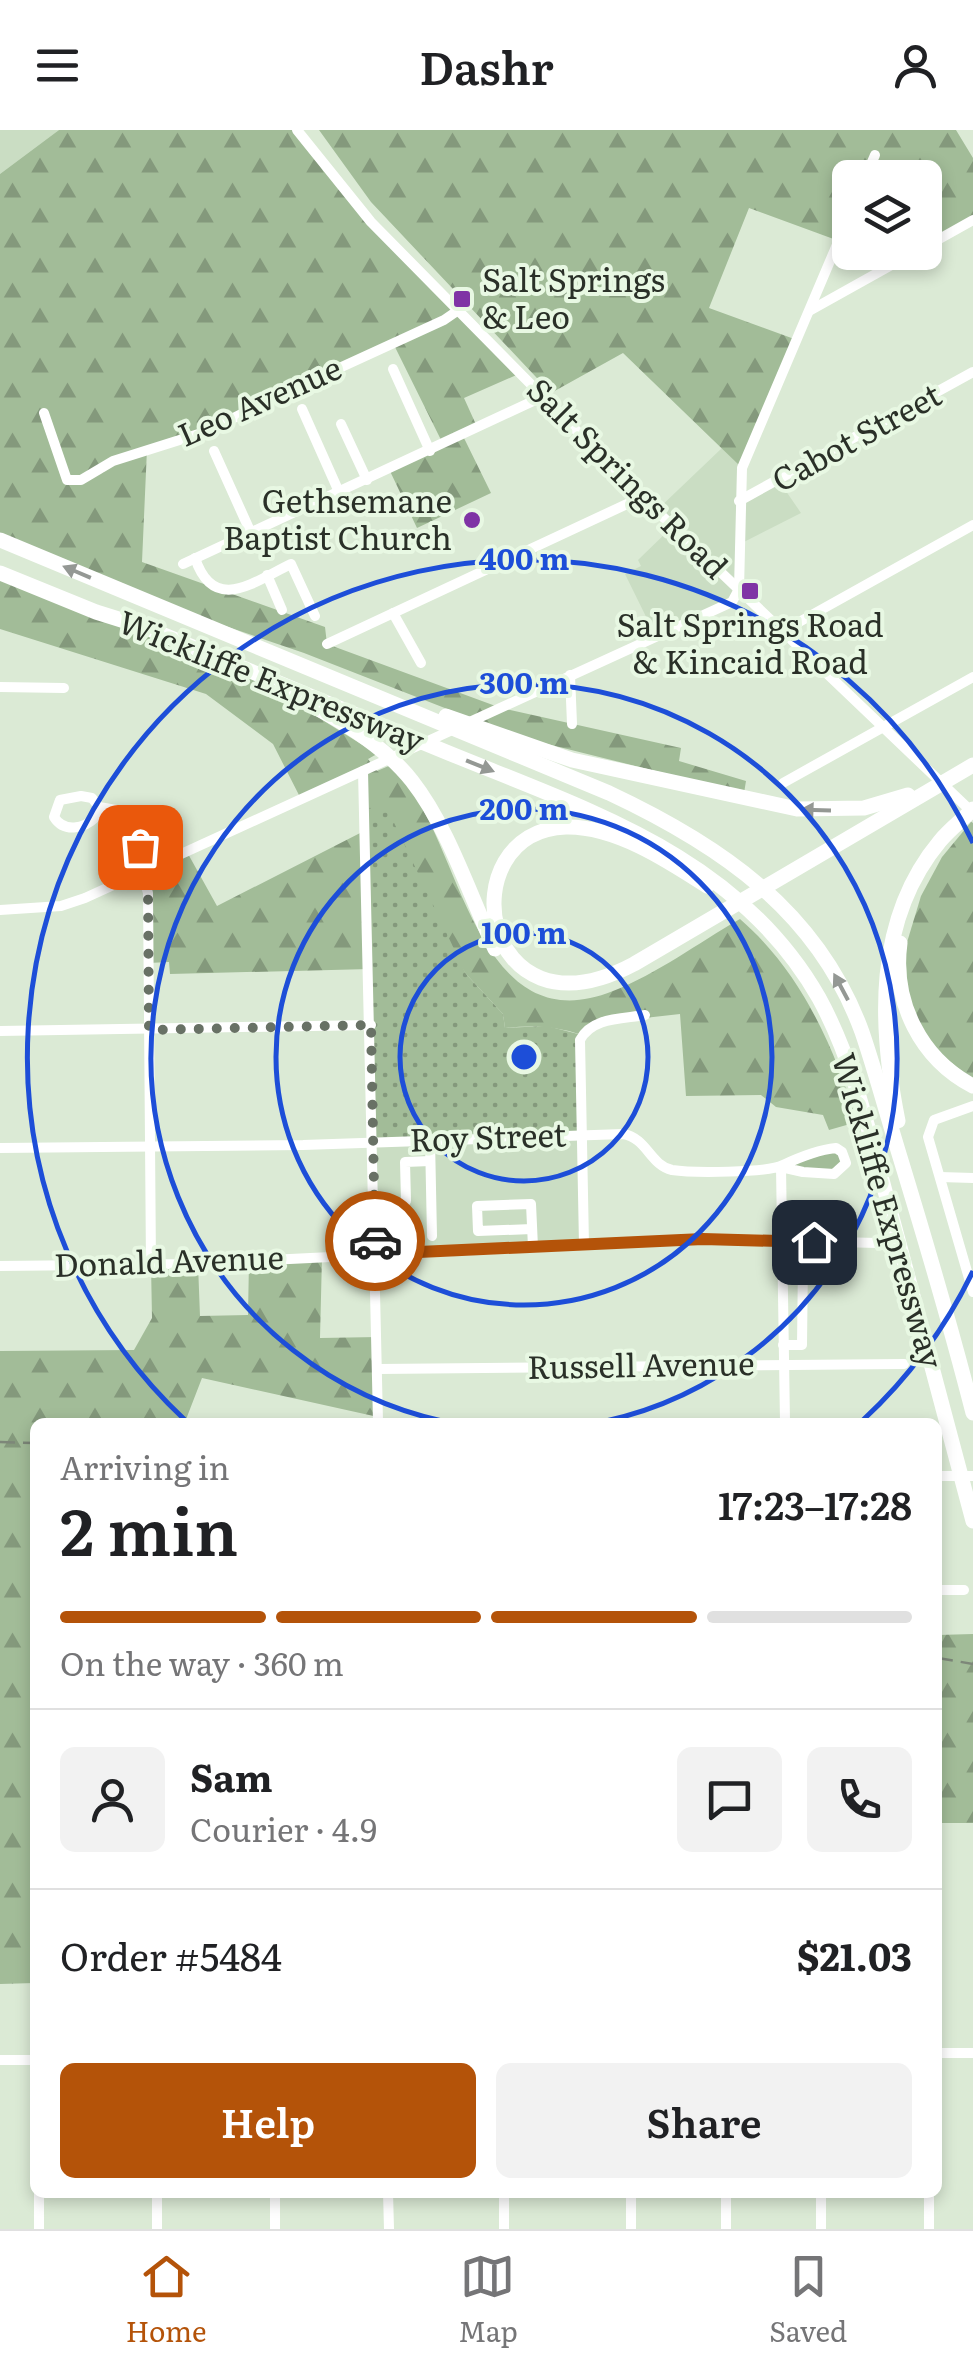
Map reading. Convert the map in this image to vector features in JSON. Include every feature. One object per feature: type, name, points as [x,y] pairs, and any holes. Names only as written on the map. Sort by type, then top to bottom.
[{"type":"highway","name":"Wickliffe Expressway","points":[[0,540],[663,818],[731,860],[786,910],[831,968],[861,1031],[931,1256],[973,1414]]},
{"type":"highway","name":"Wickliffe Expressway","points":[[0,573],[268,678],[598,815],[659,844],[707,874],[753,912],[796,963],[832,1024],[854,1082],[973,1521]]},
{"type":"highway","points":[[268,678],[280,691],[366,738],[406,775],[438,824],[496,951],[507,966],[528,982],[566,994],[602,989],[627,979],[973,762]]},
{"type":"highway","points":[[347,686],[432,710],[572,760],[786,808],[852,810],[918,799],[973,777]]},
{"type":"highway","points":[[931,1256],[928,1228],[894,1099],[886,1046],[885,993],[892,942],[905,900],[942,838],[973,811]]},
{"type":"highway","points":[[708,926],[604,978],[580,984],[558,983],[532,974],[508,952],[494,922],[494,893],[510,857],[546,831],[594,831],[650,853],[724,898],[771,943],[807,992],[854,1082]]},
{"type":"highway","points":[[951,832],[922,881],[908,915],[899,974],[915,1030],[942,1064],[973,1086]]},
{"type":"street","name":"Salt Springs Road","points":[[297,130],[371,222],[642,497],[973,811]]},
{"type":"street","points":[[873,160],[875,155]]},
{"type":"street","points":[[942,237],[973,220]]},
{"type":"street","points":[[0,910],[67,904],[141,873],[732,602],[739,589],[742,468],[832,257]]},
{"type":"street","points":[[811,310],[883,270]]},
{"type":"street","name":"Leo Avenue","points":[[44,413],[68,480],[81,480],[113,461],[208,431],[460,309]]},
{"type":"street","points":[[393,369],[430,450]]},
{"type":"street","name":"Cabot Street","points":[[739,501],[973,372]]},
{"type":"street","points":[[183,564],[544,396]]},
{"type":"street","points":[[302,409],[339,492]]},
{"type":"street","points":[[342,424],[366,480]]},
{"type":"street","points":[[214,450],[251,533]]},
{"type":"street","points":[[327,644],[642,497]]},
{"type":"street","points":[[783,631],[973,525]]},
{"type":"street","points":[[195,558],[210,586],[233,592],[292,564],[315,616]]},
{"type":"street","points":[[267,576],[282,610]]},
{"type":"street","points":[[393,614],[421,664]]},
{"type":"street","points":[[570,675],[572,724]]},
{"type":"street","points":[[783,783],[973,676]]},
{"type":"street","points":[[0,687],[64,688]]},
{"type":"street","points":[[368,768],[378,1418]]},
{"type":"street","points":[[98,806],[128,812],[136,822],[141,873],[148,893],[151,1265]]},
{"type":"street","points":[[584,1245],[582,1035],[600,1022],[645,1016]]},
{"type":"street","points":[[0,1031],[371,1025]]},
{"type":"street","points":[[973,1106],[934,1120],[928,1130],[973,1292]]},
{"type":"street","name":"Roy Street","points":[[0,1148],[150,1148],[632,1135],[669,1170],[781,1167],[834,1174],[844,1167],[846,1158],[839,1149],[831,1148],[790,1160],[781,1167]]},
{"type":"street","points":[[430,1140],[432,1236]]},
{"type":"street","points":[[406,1201],[405,1162],[430,1161]]},
{"type":"street","points":[[781,1167],[785,1418]]},
{"type":"street","points":[[940,1177],[973,1178]]},
{"type":"street","points":[[532,1229],[478,1230],[477,1206],[531,1204],[533,1247]]},
{"type":"street","name":"Donald Avenue","points":[[0,1266],[151,1265],[703,1239],[878,1243]]},
{"type":"street","points":[[960,1246],[973,1246]]},
{"type":"street","points":[[781,1260],[802,1261],[802,1345],[783,1345]]},
{"type":"street","name":"Russell Avenue","points":[[378,1369],[904,1364]]},
{"type":"street","points":[[942,1476],[973,1476]]},
{"type":"street","points":[[942,1590],[964,1590]]},
{"type":"street","points":[[942,2053],[973,2052]]},
{"type":"street","points":[[0,2060],[30,2060]]},
{"type":"street","points":[[39,2198],[39,2229]]},
{"type":"street","points":[[157,2198],[157,2229]]},
{"type":"street","points":[[275,2198],[275,2229]]},
{"type":"street","points":[[388,2198],[388,2229]]},
{"type":"street","points":[[504,2198],[504,2229]]},
{"type":"street","points":[[631,2198],[632,2229]]},
{"type":"street","points":[[726,2198],[726,2229]]},
{"type":"street","points":[[820,2198],[821,2229]]},
{"type":"street","points":[[929,2198],[929,2229]]},
{"type":"shaded area","points":[[0,130],[59,130],[0,174]]},
{"type":"shaded area","points":[[722,448],[742,468],[740,500],[779,481],[801,513],[740,544],[736,597],[656,637],[625,574],[641,566],[638,560],[672,527],[656,511]]},
{"type":"shaded area","points":[[582,1135],[584,1245],[376,1254],[374,1143]]},
{"type":"green space","points":[[59,130],[297,130],[323,166],[521,373],[464,398],[478,429],[463,436],[491,493],[417,528],[389,469],[443,444],[393,343],[208,431],[147,449],[142,562],[325,627],[327,644],[501,708],[681,748],[679,761],[746,781],[744,793],[519,737],[304,653],[120,590],[0,540],[0,174]]},
{"type":"green space","points":[[319,130],[956,130],[973,158],[973,220],[942,237],[942,160],[877,160],[875,156],[873,160],[832,160],[832,238],[749,208],[709,308],[797,340],[742,468],[623,353],[551,393],[371,202]]},
{"type":"green space","points":[[0,573],[268,678],[276,697],[316,716],[377,754],[368,759],[377,771],[391,765],[422,808],[490,950],[512,976],[539,994],[572,1000],[613,991],[740,919],[781,962],[813,1012],[838,1066],[857,1122],[829,1130],[823,1115],[776,1107],[761,1095],[686,1096],[680,1014],[600,1023],[582,1035],[544,1027],[505,1028],[503,1014],[466,974],[365,808],[363,771],[301,799],[273,744],[206,694],[0,629]]},
{"type":"green space","points":[[387,808],[466,974],[503,1014],[505,1028],[547,1026],[582,1035],[582,1135],[374,1143],[365,809]]},
{"type":"green space","points":[[971,822],[973,1080],[931,1046],[908,999],[905,949],[921,896],[942,857]]},
{"type":"green space","points":[[366,830],[370,969],[170,974],[169,962],[148,963],[148,893],[141,873],[187,852],[217,906]]},
{"type":"green space","points":[[842,1152],[839,1172],[791,1171],[790,1160]]},
{"type":"green space","points":[[322,1257],[320,1338],[378,1337],[378,1417],[202,1378],[187,1418],[30,1418],[30,1983],[0,1984],[0,1351],[134,1350],[152,1318],[151,1265],[198,1264],[200,1316],[248,1315],[249,1261]]},
{"type":"green space","points":[[973,1634],[973,1823],[942,1823],[942,1635]]},
{"type":"railway","points":[[0,1442],[30,1443]]},
{"type":"railway","points":[[942,1659],[973,1664]]},
{"type":"way so far","points":[[140,847],[141,873],[148,893],[149,1030],[371,1025],[375,1241]]},
{"type":"place","name":"Salt Springs & Leo","points":[[462,299]]},
{"type":"place","name":"Gethsemane Baptist Church","points":[[472,520]]},
{"type":"place","name":"Salt Springs Road & Kincaid Road","points":[[750,591]]},
{"type":"route","points":[[375,1241],[376,1254],[703,1239],[814,1242]]}]
